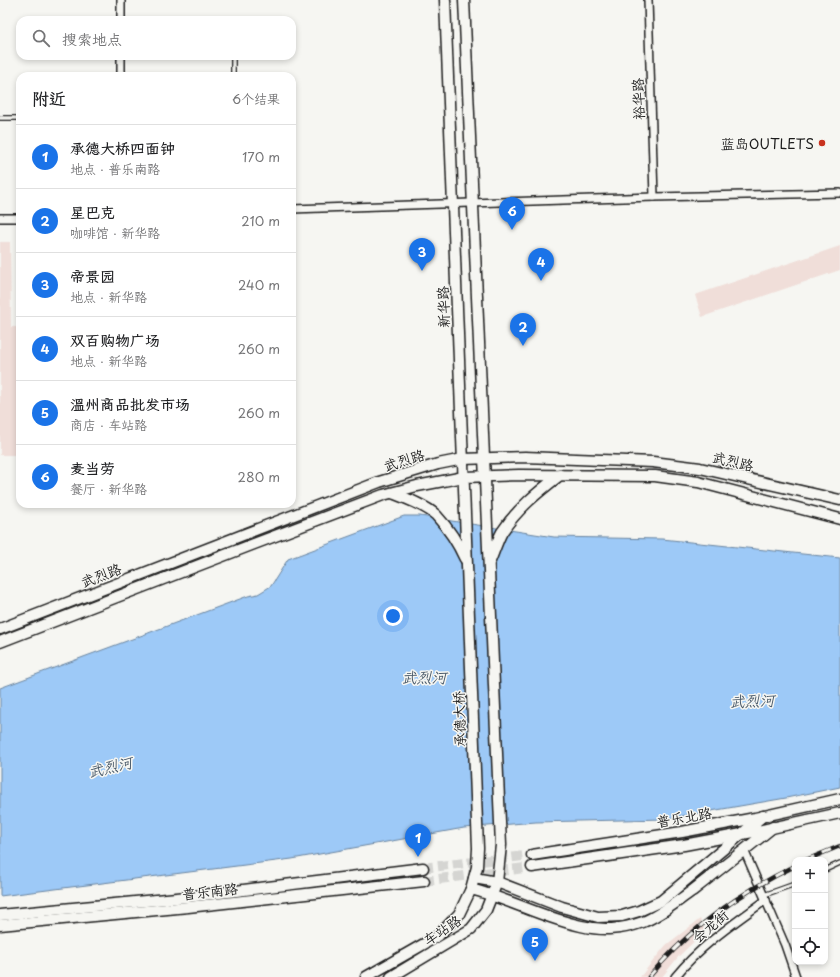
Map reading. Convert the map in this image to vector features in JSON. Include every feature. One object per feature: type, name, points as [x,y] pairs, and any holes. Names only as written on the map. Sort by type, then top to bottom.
[{"type":"main road","name":"新华路","points":[[445,0],[468,564]]},
{"type":"main road","points":[[464,0],[489,563]]},
{"type":"main road","name":"武烈路","points":[[0,629],[379,482],[438,464],[463,459],[525,457],[653,462],[700,468],[840,500]]},
{"type":"main road","points":[[489,563],[502,533],[516,513],[560,475]]},
{"type":"main road","name":"武烈路","points":[[0,642],[254,544],[392,493],[417,486],[464,477],[560,475],[655,476],[698,482],[840,519]]},
{"type":"main road","points":[[392,493],[413,502],[435,515],[457,542],[468,564]]},
{"type":"main road","name":"车站路","points":[[391,977],[471,929],[486,910],[497,882],[500,845],[489,563]]},
{"type":"main road","name":"承德大桥","points":[[468,564],[478,848]]},
{"type":"main road","name":"普乐北路","points":[[532,855],[682,832],[840,799]]},
{"type":"main road","name":"普乐北路","points":[[532,867],[684,845],[840,813]]},
{"type":"main road","points":[[474,878],[497,882],[562,907],[598,917],[622,916],[639,911],[661,901],[763,816]]},
{"type":"main road","points":[[471,889],[492,894],[542,915],[580,926],[606,930],[622,928],[643,922],[665,911],[773,827]]},
{"type":"main road","name":"车站路","points":[[366,977],[438,936],[459,914],[471,889],[477,867],[478,848]]},
{"type":"main road","name":"普乐南路","points":[[0,915],[187,897],[423,868]]},
{"type":"main road","name":"普乐南路","points":[[0,925],[188,908],[424,881]]},
{"type":"street","points":[[121,0],[121,16]]},
{"type":"street","name":"裕华路","points":[[648,0],[654,197]]},
{"type":"street","points":[[121,60],[121,72]]},
{"type":"street","points":[[296,209],[654,197],[840,193]]},
{"type":"street","points":[[0,218],[16,218]]},
{"type":"street","points":[[744,850],[785,945],[796,977]]},
{"type":"street","name":"会龙街","points":[[675,977],[683,967],[718,935],[765,897]]},
{"type":"lane","points":[[233,60],[233,72]]},
{"type":"lane","points":[[0,118],[16,118]]},
{"type":"lane","points":[[828,869],[840,863]]},
{"type":"lane","points":[[765,897],[792,885]]},
{"type":"shaded area","points":[[0,242],[10,242],[11,327],[16,327],[16,455],[0,455]]},
{"type":"shaded area","points":[[840,246],[840,270],[702,317],[695,295]]},
{"type":"shaded area","points":[[700,919],[705,931],[679,956],[662,977],[640,977],[666,945]]},
{"type":"water","name":"武烈河","points":[[404,516],[420,516],[554,537],[662,539],[840,558],[840,787],[665,819],[536,822],[464,828],[292,859],[0,896],[0,688],[248,596],[258,594],[271,586],[288,559]]},
{"type":"tunnel","points":[[423,868],[532,855]]},
{"type":"tunnel","points":[[424,881],[532,867]]},
{"type":"railway","points":[[813,857],[840,846]]},
{"type":"railway","points":[[649,977],[681,943],[716,914],[754,888],[792,868]]},
{"type":"place","name":"蓝岛OUTLETS","points":[[822,143]]},
{"type":"place","name":"麦当劳","points":[[512,230]]},
{"type":"place","name":"帝景园","points":[[422,271]]},
{"type":"place","name":"双百购物广场","points":[[541,281]]},
{"type":"place","name":"星巴克","points":[[523,346]]},
{"type":"place","name":"承德大桥四面钟","points":[[418,857]]},
{"type":"place","name":"温州商品批发市场","points":[[535,961]]}]
